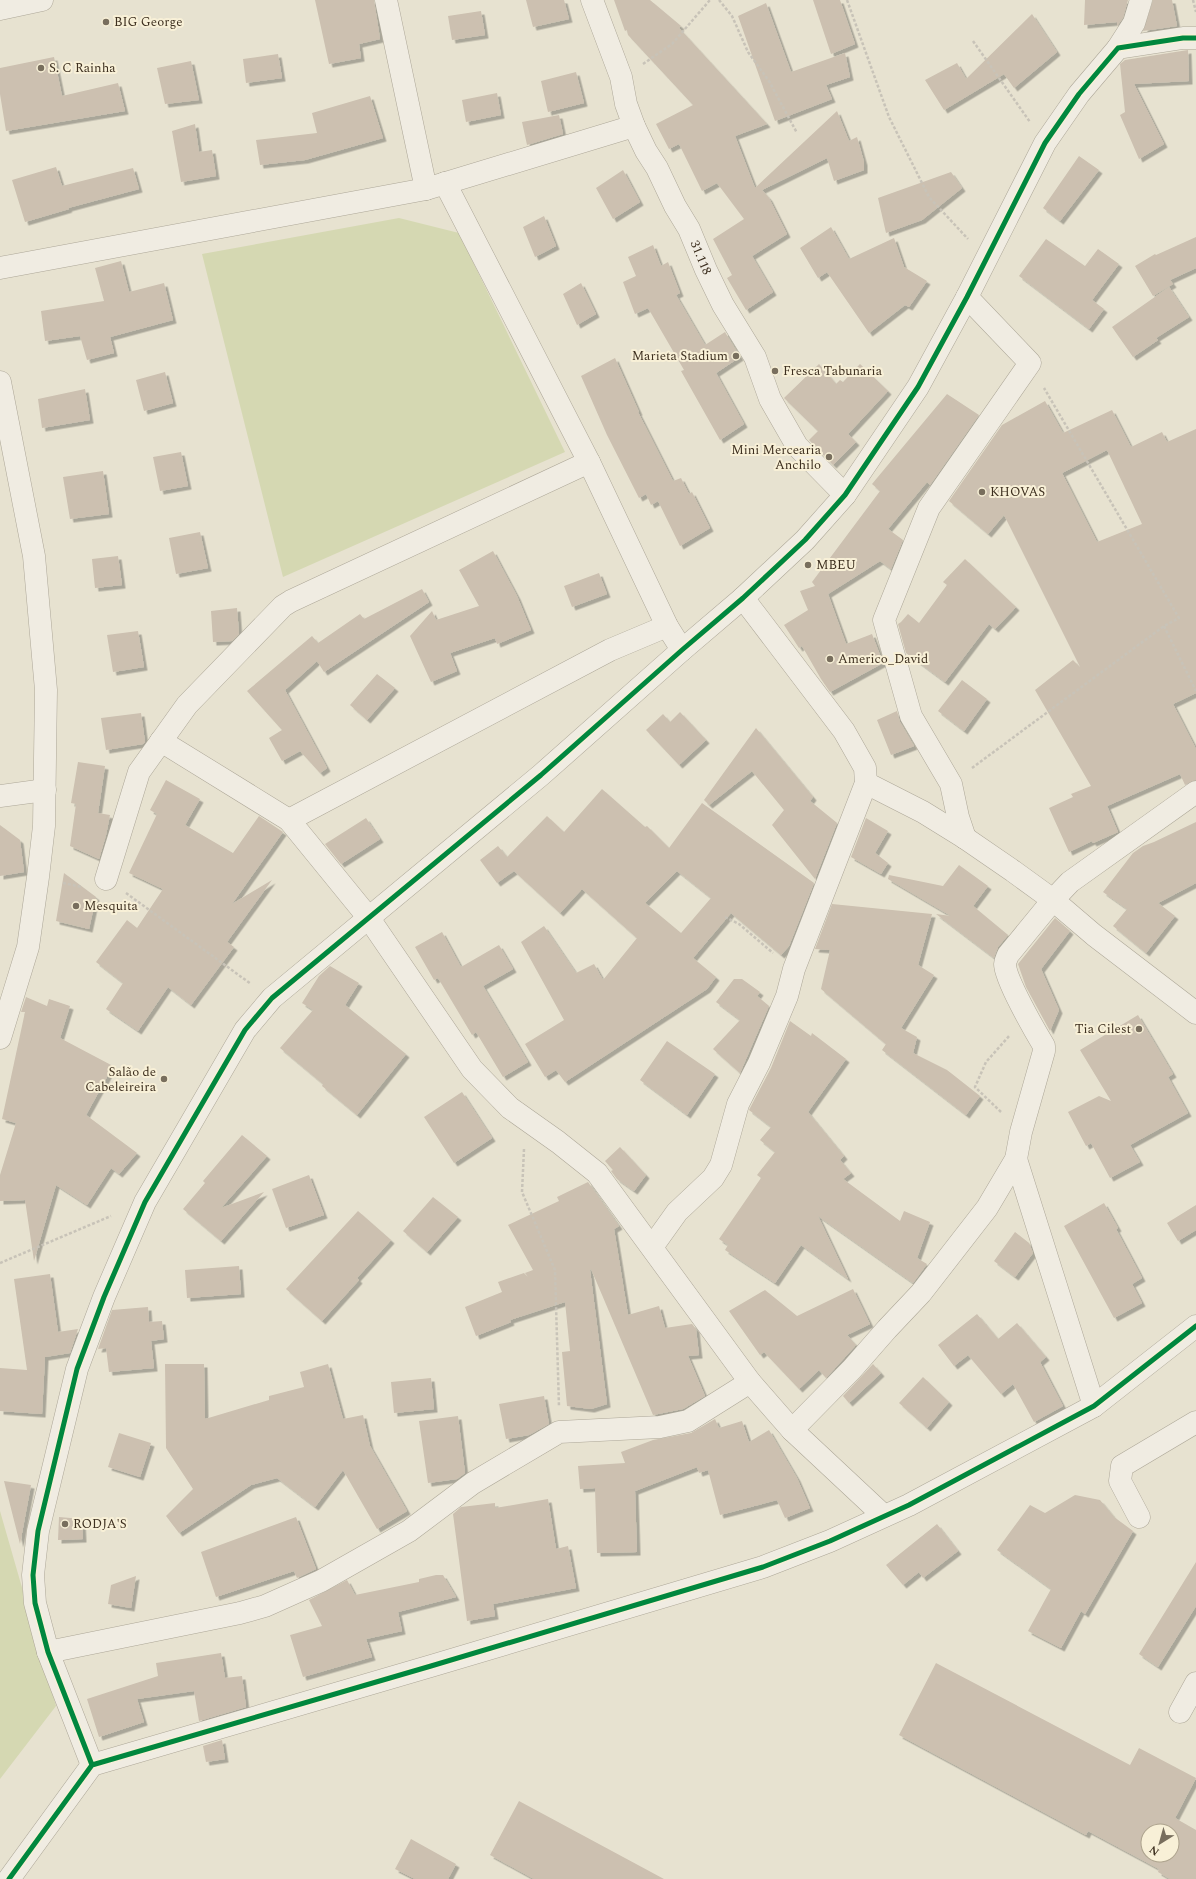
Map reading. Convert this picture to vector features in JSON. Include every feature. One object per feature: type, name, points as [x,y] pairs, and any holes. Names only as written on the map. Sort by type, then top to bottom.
[{"type":"street","points":[[0,9],[42,0]]},
{"type":"street","points":[[386,0],[436,186],[589,462],[667,626],[682,650]]},
{"type":"street","name":"31.118","points":[[592,0],[621,77],[626,104],[634,126],[646,151],[657,168],[675,206],[689,229],[706,270],[723,305],[755,357],[770,399],[797,446],[845,495]]},
{"type":"street","points":[[92,1765],[48,1652],[35,1603],[33,1575],[38,1530],[76,1369],[104,1297],[145,1202],[245,1030],[272,998],[541,775],[743,598],[805,540],[845,495],[918,387],[967,296],[1045,143],[1080,94],[1118,48],[1134,23],[1141,0]]},
{"type":"street","points":[[1118,48],[1184,38],[1196,38]]},
{"type":"street","points":[[0,268],[436,186],[634,126]]},
{"type":"street","points":[[965,838],[958,817],[951,784],[911,716],[884,620],[929,508],[1030,363],[967,296]]},
{"type":"street","points":[[0,382],[34,556],[46,690],[44,826],[38,877],[28,947],[0,1038]]},
{"type":"street","points":[[106,879],[139,772],[187,705],[283,606],[291,600],[589,462]]},
{"type":"street","points":[[652,1247],[677,1212],[712,1178],[721,1165],[738,1104],[759,1063],[785,1002],[794,969],[866,784],[865,768],[844,731],[743,598]]},
{"type":"street","points":[[289,820],[610,650],[667,626]]},
{"type":"street","points":[[161,741],[289,820],[368,917],[472,1069],[510,1108],[558,1142],[597,1173],[750,1382],[792,1430],[884,1516]]},
{"type":"street","points":[[866,784],[923,812],[965,838],[1052,900],[1135,968],[1196,1013]]},
{"type":"street","points":[[0,796],[45,790]]},
{"type":"street","points":[[792,1430],[852,1369],[925,1287],[987,1208],[1016,1159],[1021,1132],[1044,1051],[1044,1046],[1007,973],[1005,963],[1008,956],[1052,900],[1070,882],[1196,792]]},
{"type":"street","points":[[1016,1159],[1094,1406]]},
{"type":"street","points":[[9,1879],[92,1765],[763,1567],[830,1541],[916,1501],[1094,1406],[1196,1326]]},
{"type":"street","points":[[48,1652],[240,1613],[265,1606],[322,1581],[409,1531],[472,1483],[559,1432],[660,1427],[688,1421],[750,1382]]},
{"type":"street","points":[[1139,1517],[1120,1481],[1122,1466],[1196,1422]]},
{"type":"street","points":[[1180,1712],[1196,1683]]},
{"type":"path","points":[[621,77],[672,44],[710,0]]},
{"type":"path","points":[[719,0],[732,16],[748,52],[769,81],[797,133]]},
{"type":"path","points":[[847,0],[889,117],[929,197],[986,259]]},
{"type":"path","points":[[1192,0],[1196,12]]},
{"type":"path","points":[[973,41],[1045,143]]},
{"type":"path","points":[[951,784],[1164,626],[1179,618],[1030,363]]},
{"type":"path","points":[[1164,626],[1196,691]]},
{"type":"path","points":[[38,877],[103,892],[106,879],[272,998]]},
{"type":"path","points":[[725,917],[739,924],[754,935],[794,969]]},
{"type":"path","points":[[1021,1132],[975,1087],[986,1062],[1003,1041],[1029,1019]]},
{"type":"path","points":[[525,1142],[522,1192],[555,1270],[559,1432]]},
{"type":"path","points":[[0,1263],[145,1202]]},
{"type":"green space","points":[[399,218],[459,233],[565,452],[283,577],[202,254]]},
{"type":"green space","points":[[0,1511],[56,1706],[0,1779]]},
{"type":"building","points":[[315,0],[374,0],[380,39],[359,44],[361,58],[329,64]]},
{"type":"building","points":[[526,0],[564,0],[569,19],[533,27]]},
{"type":"building","points":[[614,0],[650,0],[681,26],[679,28],[767,124],[735,136],[755,188],[837,111],[849,141],[857,137],[864,162],[864,170],[834,181],[827,158],[762,190],[769,198],[787,234],[752,256],[773,292],[746,310],[727,278],[732,275],[713,239],[744,219],[717,183],[702,191],[679,144],[669,149],[656,124],[693,105],[628,35],[627,30],[625,31]]},
{"type":"building","points":[[813,0],[840,0],[855,44],[831,54]]},
{"type":"building","points":[[1085,0],[1128,0],[1123,18],[1117,26],[1117,22],[1084,25]]},
{"type":"building","points":[[1153,0],[1172,0],[1177,26],[1143,31]]},
{"type":"building","points":[[766,3],[791,72],[845,53],[850,77],[826,85],[832,99],[775,121],[738,16]]},
{"type":"building","points":[[481,11],[485,35],[452,40],[448,16]]},
{"type":"building","points":[[1032,14],[1057,52],[1014,88],[1004,74],[944,110],[925,80],[957,63],[966,79]]},
{"type":"building","points":[[1188,50],[1189,81],[1134,84],[1164,144],[1139,159],[1120,115],[1125,112],[1120,64],[1125,60]]},
{"type":"building","points":[[278,54],[282,78],[246,83],[243,59]]},
{"type":"building","points":[[54,57],[62,96],[118,83],[125,111],[6,131],[0,94],[0,68]]},
{"type":"building","points":[[191,61],[199,100],[165,104],[157,68]]},
{"type":"building","points":[[576,72],[584,103],[548,112],[541,81]]},
{"type":"building","points":[[497,93],[501,115],[466,122],[462,100]]},
{"type":"building","points":[[370,96],[383,138],[305,160],[260,165],[256,140],[317,133],[312,113]]},
{"type":"building","points":[[559,115],[563,134],[527,145],[522,122]]},
{"type":"building","points":[[195,124],[199,152],[212,150],[216,176],[181,182],[172,131]]},
{"type":"building","points":[[1079,156],[1099,170],[1060,221],[1043,208]]},
{"type":"building","points":[[56,167],[62,186],[133,168],[139,189],[68,208],[69,209],[25,222],[12,180]]},
{"type":"building","points":[[623,170],[640,202],[613,219],[596,188]]},
{"type":"building","points":[[951,172],[962,188],[922,220],[886,233],[878,198]]},
{"type":"building","points":[[544,216],[556,246],[535,257],[523,227]]},
{"type":"building","points":[[831,227],[849,259],[894,238],[904,267],[927,281],[909,307],[905,305],[869,333],[827,272],[818,278],[800,248]]},
{"type":"building","points":[[1196,237],[1196,268],[1170,280],[1173,284],[1153,296],[1135,266],[1155,254],[1156,255]]},
{"type":"building","points":[[1046,239],[1085,266],[1098,249],[1119,264],[1092,300],[1104,309],[1089,329],[1019,276]]},
{"type":"building","points":[[653,245],[661,266],[668,262],[680,293],[676,295],[705,345],[725,332],[740,357],[716,373],[744,424],[720,440],[681,371],[684,370],[648,308],[635,314],[623,282],[636,276],[628,257]]},
{"type":"building","points":[[121,261],[129,292],[164,283],[173,320],[110,337],[114,353],[87,360],[80,336],[45,341],[41,311],[104,301],[95,268]]},
{"type":"building","points":[[581,283],[596,314],[577,325],[563,294]]},
{"type":"building","points":[[1169,287],[1189,317],[1156,338],[1158,340],[1133,357],[1112,327]]},
{"type":"building","points":[[615,358],[638,412],[673,481],[681,478],[689,494],[692,492],[710,528],[680,546],[658,501],[651,505],[646,494],[639,498],[607,435],[581,376]]},
{"type":"building","points":[[819,364],[836,384],[840,380],[843,382],[860,364],[888,391],[848,434],[856,442],[833,465],[809,440],[818,431],[784,398]]},
{"type":"building","points":[[165,372],[173,403],[144,411],[136,380]]},
{"type":"building","points":[[85,389],[90,420],[42,428],[38,399]]},
{"type":"building","points":[[947,394],[979,415],[930,485],[927,482],[888,529],[903,540],[891,569],[880,561],[828,594],[846,644],[872,634],[883,663],[830,692],[802,646],[799,648],[784,625],[808,610],[800,591],[815,586],[812,582],[880,491],[872,484]]},
{"type":"building","points":[[1045,401],[1063,433],[1112,410],[1131,447],[1162,432],[1167,442],[1196,429],[1196,693],[1173,704],[1196,749],[1196,780],[1185,785],[1180,774],[1107,806],[1118,832],[1093,843],[1092,841],[1069,852],[1049,808],[1073,797],[1071,794],[1091,786],[1035,690],[1073,660],[1080,667],[1004,515],[988,534],[949,501],[1002,425]],"holes":[[[1107,450],[1142,524],[1097,542],[1062,473]]]},
{"type":"building","points":[[181,452],[188,486],[160,491],[153,457]]},
{"type":"building","points":[[103,471],[109,514],[70,519],[63,477]]},
{"type":"building","points":[[200,532],[208,568],[176,574],[169,538]]},
{"type":"building","points":[[493,551],[517,596],[531,630],[497,644],[495,638],[450,653],[457,671],[431,682],[410,636],[432,611],[436,620],[479,606],[459,570]]},
{"type":"building","points":[[118,556],[122,585],[95,588],[92,559]]},
{"type":"building","points":[[965,559],[1016,607],[995,629],[989,624],[945,682],[906,653],[898,624],[908,614],[919,623],[947,585],[943,582]]},
{"type":"building","points":[[599,573],[607,594],[572,607],[564,586]]},
{"type":"building","points":[[422,589],[429,602],[324,672],[317,661],[285,690],[327,768],[320,773],[300,751],[282,761],[269,738],[282,730],[247,691],[312,636],[318,643],[360,614],[364,619]]},
{"type":"building","points":[[237,608],[239,634],[232,641],[213,642],[211,611]]},
{"type":"building","points":[[138,631],[144,667],[113,672],[107,635]]},
{"type":"building","points":[[377,674],[395,688],[367,720],[350,705]]},
{"type":"building","points":[[962,680],[987,699],[964,731],[938,711]]},
{"type":"building","points":[[897,711],[900,722],[914,746],[891,755],[877,720]]},
{"type":"building","points":[[680,712],[706,740],[679,765],[646,730],[663,714],[670,722]]},
{"type":"building","points":[[141,713],[145,742],[143,744],[106,750],[101,718]]},
{"type":"building","points":[[756,728],[813,797],[810,801],[837,823],[815,879],[772,825],[784,810],[752,771],[709,805],[704,800]]},
{"type":"building","points":[[78,762],[105,766],[98,813],[110,815],[99,859],[70,846],[76,804],[71,803]]},
{"type":"building","points":[[166,780],[200,799],[185,825],[233,853],[259,816],[283,832],[232,904],[272,880],[227,942],[234,947],[191,1005],[168,987],[138,1031],[106,1009],[123,983],[96,962],[127,920],[137,928],[163,889],[129,873],[157,814],[150,810]]},
{"type":"building","points":[[602,789],[645,827],[647,826],[669,848],[702,803],[814,883],[789,946],[781,955],[731,913],[693,958],[716,977],[707,989],[565,1082],[556,1070],[545,1077],[525,1044],[564,1020],[521,942],[544,926],[576,973],[594,964],[603,980],[637,938],[582,889],[560,913],[514,871],[497,883],[480,860],[498,846],[507,857],[547,816],[564,832]],"holes":[[[677,871],[711,898],[681,933],[645,903]]]},
{"type":"building","points":[[366,818],[380,839],[341,864],[325,844]]},
{"type":"building","points":[[866,818],[888,831],[875,853],[888,863],[881,874],[851,857]]},
{"type":"building","points":[[1196,822],[1196,883],[1158,903],[1175,916],[1146,953],[1113,926],[1127,909],[1103,892],[1133,853],[1143,846]]},
{"type":"building","points":[[0,825],[20,840],[24,872],[0,876]]},
{"type":"building","points":[[959,865],[988,886],[973,906],[1008,935],[998,947],[994,958],[936,914],[951,916],[888,879],[889,875],[943,886]]},
{"type":"building","name":"Mesquita","points":[[64,873],[96,897],[89,929],[56,921]]},
{"type":"building","points":[[832,904],[932,914],[918,965],[934,975],[901,1028],[917,1037],[913,1053],[947,1070],[980,1096],[966,1115],[882,1050],[886,1044],[821,989],[830,950],[815,949]]},
{"type":"building","points":[[1055,918],[1070,931],[1041,969],[1059,1010],[1050,1031],[1026,987],[1018,964]]},
{"type":"building","points":[[442,932],[461,967],[499,945],[513,969],[483,986],[528,1062],[503,1077],[476,1032],[472,1035],[438,978],[434,980],[415,947]]},
{"type":"building","points":[[330,966],[359,983],[345,1005],[406,1054],[357,1115],[280,1048],[313,1010],[302,1003],[319,976]]},
{"type":"building","points":[[734,979],[742,979],[760,992],[757,996],[769,1006],[740,1073],[713,1049],[740,1020],[716,1002]]},
{"type":"building","points":[[26,997],[47,1006],[49,999],[70,1006],[60,1038],[113,1066],[86,1115],[137,1153],[119,1174],[111,1168],[87,1205],[56,1185],[34,1261],[25,1200],[0,1201],[0,1175],[16,1123],[2,1119],[25,1012],[21,1012]]},
{"type":"building","points":[[1138,1015],[1173,1074],[1168,1077],[1188,1113],[1130,1145],[1140,1162],[1110,1178],[1091,1143],[1086,1146],[1068,1112],[1099,1096],[1111,1101],[1080,1050]]},
{"type":"building","points":[[790,1021],[811,1036],[812,1033],[846,1059],[808,1112],[844,1156],[840,1160],[851,1173],[843,1179],[900,1221],[904,1211],[930,1222],[917,1258],[927,1264],[913,1283],[818,1216],[848,1279],[801,1245],[775,1283],[725,1250],[728,1245],[719,1239],[761,1178],[757,1175],[775,1152],[760,1140],[771,1127],[749,1110],[771,1068]]},
{"type":"building","points":[[667,1041],[715,1074],[687,1115],[640,1080]]},
{"type":"building","points":[[462,1092],[492,1138],[454,1163],[424,1117]]},
{"type":"building","points":[[242,1135],[267,1156],[221,1208],[264,1192],[221,1241],[183,1209],[205,1183],[203,1181]]},
{"type":"building","points":[[620,1147],[646,1175],[634,1191],[617,1179],[611,1171],[613,1170],[605,1161]]},
{"type":"building","points":[[309,1175],[324,1215],[286,1228],[272,1189]]},
{"type":"building","points":[[588,1182],[619,1226],[614,1229],[628,1315],[659,1306],[665,1328],[692,1324],[696,1329],[699,1355],[688,1356],[705,1396],[683,1409],[653,1415],[591,1269],[607,1404],[591,1409],[567,1406],[562,1352],[570,1351],[565,1302],[510,1320],[511,1322],[476,1336],[465,1307],[502,1292],[498,1282],[524,1273],[528,1277],[525,1273],[533,1270],[508,1225],[559,1201],[557,1197]]},
{"type":"building","points":[[433,1197],[458,1217],[427,1252],[403,1231]]},
{"type":"building","points":[[1104,1203],[1142,1278],[1132,1284],[1142,1303],[1114,1318],[1064,1226]]},
{"type":"building","points":[[1196,1205],[1196,1230],[1178,1241],[1167,1223]]},
{"type":"building","points":[[358,1211],[391,1240],[357,1278],[359,1280],[322,1321],[286,1289]]},
{"type":"building","points":[[1015,1232],[1029,1243],[1033,1253],[1015,1277],[994,1261]]},
{"type":"building","points":[[239,1266],[241,1294],[187,1298],[185,1270]]},
{"type":"building","points":[[50,1274],[58,1332],[78,1329],[70,1353],[45,1357],[42,1414],[0,1411],[0,1368],[27,1370],[14,1279]]},
{"type":"building","points":[[853,1289],[870,1324],[847,1335],[856,1345],[826,1378],[819,1370],[799,1389],[764,1352],[760,1355],[729,1311],[765,1290],[797,1316]]},
{"type":"building","points":[[148,1307],[149,1322],[162,1321],[164,1339],[151,1341],[154,1368],[109,1372],[106,1348],[98,1349],[112,1310]]},
{"type":"building","points":[[977,1314],[998,1339],[1017,1323],[1046,1357],[1040,1362],[1063,1406],[1034,1422],[1013,1384],[1001,1394],[968,1355],[954,1366],[938,1345]]},
{"type":"building","points":[[165,1364],[204,1364],[205,1419],[269,1400],[269,1396],[304,1387],[300,1372],[328,1364],[343,1419],[363,1415],[370,1446],[407,1511],[377,1529],[343,1470],[315,1507],[277,1478],[251,1485],[179,1533],[166,1516],[193,1489],[166,1448]]},
{"type":"building","points":[[873,1364],[881,1373],[849,1403],[843,1396]]},
{"type":"building","points":[[923,1377],[949,1402],[927,1428],[899,1403]]},
{"type":"building","points":[[431,1378],[434,1409],[394,1413],[391,1382]]},
{"type":"building","points":[[544,1396],[549,1424],[529,1435],[506,1439],[499,1404]]},
{"type":"building","points":[[458,1416],[465,1473],[457,1479],[428,1483],[419,1421]]},
{"type":"building","points":[[715,1419],[719,1428],[742,1421],[749,1442],[769,1430],[797,1478],[810,1508],[785,1518],[777,1500],[720,1515],[708,1470],[699,1473],[697,1467],[635,1491],[637,1552],[597,1553],[595,1488],[580,1489],[578,1466],[625,1463],[621,1452],[653,1440],[691,1433]]},
{"type":"building","points":[[119,1433],[151,1443],[140,1477],[108,1467]]},
{"type":"building","points":[[4,1481],[31,1485],[20,1544]]},
{"type":"building","points":[[1075,1495],[1100,1500],[1114,1517],[1133,1531],[1085,1614],[1081,1611],[1061,1648],[1028,1631],[1051,1589],[997,1550],[1030,1505],[1045,1513]]},
{"type":"building","points":[[548,1499],[556,1549],[568,1546],[576,1588],[493,1604],[495,1616],[467,1621],[453,1514],[461,1507],[495,1503],[495,1508]]},
{"type":"building","points":[[59,1517],[82,1519],[83,1539],[58,1540]]},
{"type":"building","points":[[296,1517],[316,1569],[297,1578],[294,1571],[216,1597],[201,1552]]},
{"type":"building","points":[[937,1524],[958,1551],[923,1578],[919,1572],[903,1585],[886,1565]]},
{"type":"building","points":[[1196,1562],[1196,1606],[1158,1667],[1139,1654]]},
{"type":"building","points":[[443,1575],[456,1597],[398,1612],[402,1631],[366,1639],[372,1657],[303,1677],[290,1635],[322,1626],[309,1600],[347,1580],[355,1595],[419,1582],[419,1579]]},
{"type":"building","points":[[136,1576],[131,1608],[108,1604],[111,1585]]},
{"type":"building","points":[[221,1653],[225,1678],[242,1676],[246,1707],[199,1721],[194,1691],[137,1699],[144,1722],[99,1737],[87,1699],[158,1676],[156,1663]]},
{"type":"building","points":[[936,1663],[1130,1765],[1139,1748],[1196,1778],[1175,1818],[1196,1830],[1196,1879],[1170,1879],[1158,1872],[1159,1869],[1148,1863],[1180,1863],[1180,1823],[1140,1823],[1140,1859],[1088,1831],[1086,1835],[899,1735]]},
{"type":"building","points":[[222,1740],[225,1759],[206,1762],[203,1746]]},
{"type":"building","points":[[519,1801],[664,1879],[534,1879],[490,1855]]},
{"type":"building","points":[[411,1839],[456,1864],[448,1879],[415,1879],[395,1869]]},
{"type":"cycle path","points":[[92,1765],[48,1652],[35,1603],[33,1575],[38,1531],[77,1369],[104,1297],[145,1202],[245,1030],[272,998],[541,775],[743,598],[805,540],[845,495],[918,387],[967,297],[1045,143],[1079,94],[1118,48],[1183,38],[1196,38]]},
{"type":"cycle path","points":[[9,1879],[92,1765],[763,1567],[830,1541],[909,1505],[1094,1406],[1196,1326]]},
{"type":"place","name":"BIG George","points":[[106,22]]},
{"type":"place","name":"S. C Rainha","points":[[41,68]]},
{"type":"place","name":"Marieta Stadium","points":[[736,356]]},
{"type":"place","name":"Fresca Tabunaria","points":[[775,371]]},
{"type":"place","name":"Mini Mercearia Anchilo","points":[[829,457]]},
{"type":"place","name":"KHOVAS","points":[[982,492]]},
{"type":"place","name":"MBEU","points":[[808,565]]},
{"type":"place","name":"Americo_David","points":[[830,659]]},
{"type":"place","name":"Mesquita","points":[[76,906]]},
{"type":"place","name":"Tia Cilest","points":[[1139,1029]]},
{"type":"place","name":"Salão de Cabeleireira","points":[[164,1079]]},
{"type":"place","name":"RODJA'S","points":[[65,1524]]}]
